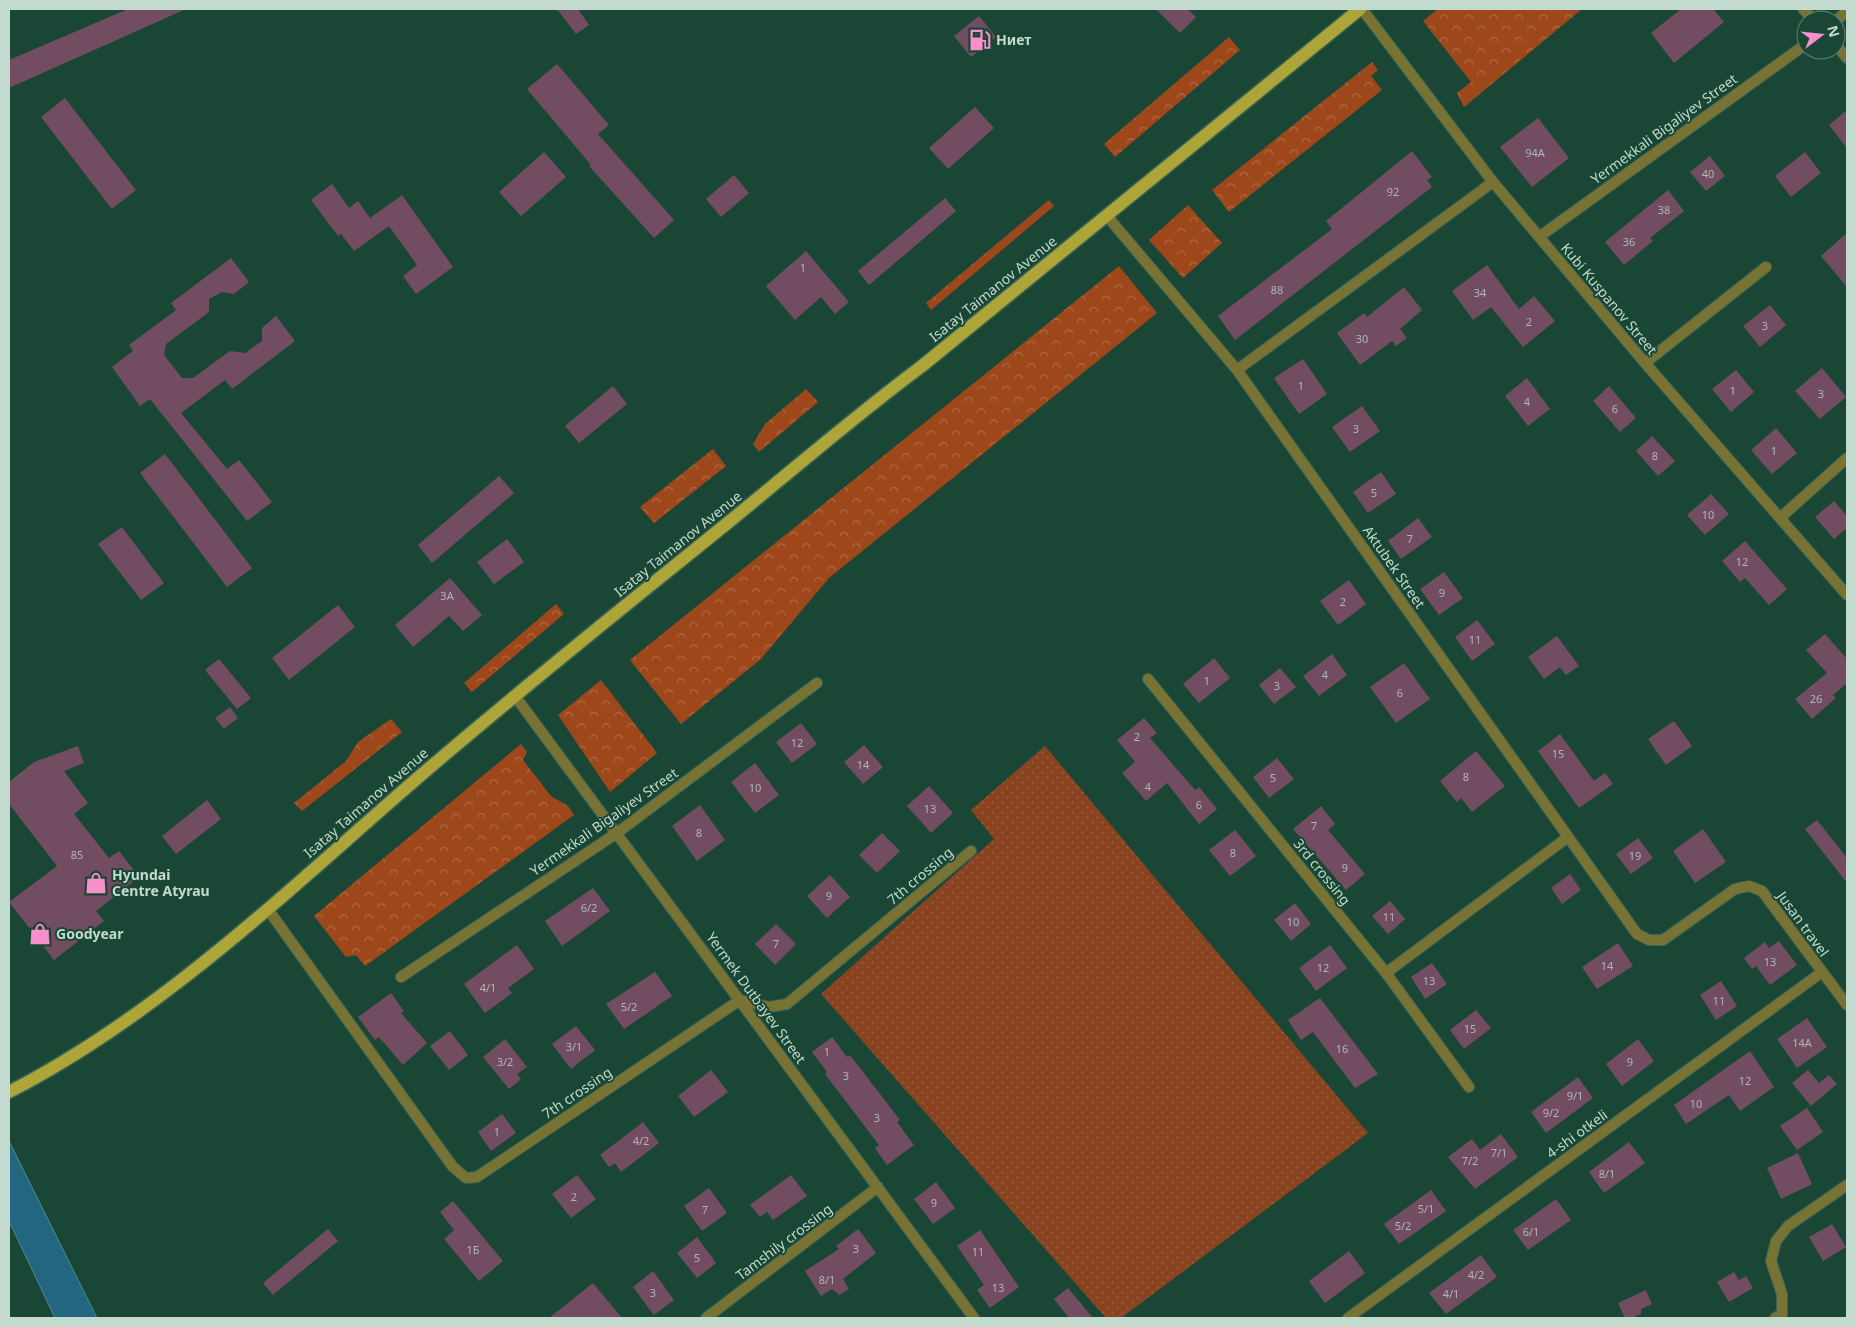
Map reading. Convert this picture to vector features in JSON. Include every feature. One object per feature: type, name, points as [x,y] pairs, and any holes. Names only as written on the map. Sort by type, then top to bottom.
[{"type":"main road","name":"Isatay Taimanov Avenue","points":[[9,1091],[102,1038],[202,962],[514,696],[771,488],[861,411],[922,366],[1361,9]]},
{"type":"street","name":"Kubi Kuspanov Street","points":[[1361,9],[1493,182],[1645,364],[1847,595]]},
{"type":"street","name":"Yermekkali Bigaliyev Street","points":[[1539,237],[1796,51]]},
{"type":"street","points":[[1237,370],[1493,182]]},
{"type":"street","name":"Aktubek Street","points":[[1107,216],[1237,370],[1637,934],[1649,940]]},
{"type":"street","points":[[1645,364],[1766,267]]},
{"type":"street","points":[[1780,518],[1847,458]]},
{"type":"street","name":"3rd crossing","points":[[1148,679],[1386,973],[1469,1087]]},
{"type":"street","name":"Yermekkali Bigaliyev Street","points":[[401,977],[617,833],[817,683]]},
{"type":"street","name":"Yermek Dutbayev Street","points":[[514,696],[974,1318]]},
{"type":"street","points":[[1386,973],[1568,837]]},
{"type":"street","name":"7th crossing","points":[[267,908],[453,1167],[466,1178],[477,1177],[740,1000],[769,1008],[787,1004],[972,851]]},
{"type":"street","name":"Jusan travel","points":[[1649,940],[1663,940],[1735,889],[1749,886],[1762,892],[1847,1005]]},
{"type":"street","name":"4-shi otkeli","points":[[1348,1318],[1822,972]]},
{"type":"street","points":[[1775,1318],[1782,1314],[1782,1294],[1771,1261],[1776,1241],[1788,1226],[1847,1185]]},
{"type":"street","name":"Tamshily crossing","points":[[706,1318],[878,1187]]},
{"type":"shaded area","points":[[1045,746],[1368,1133],[1121,1318],[1106,1318],[821,994],[994,839],[971,810]]},
{"type":"green space","points":[[1438,9],[1582,9],[1464,107],[1457,93],[1471,82],[1423,21]]},
{"type":"green space","points":[[1229,37],[1240,50],[1115,157],[1104,144]]},
{"type":"green space","points":[[1372,62],[1378,70],[1371,76],[1382,90],[1229,212],[1212,190]]},
{"type":"green space","points":[[1049,200],[1054,206],[931,310],[926,303]]},
{"type":"green space","points":[[1188,205],[1222,243],[1183,278],[1149,240]]},
{"type":"green space","points":[[1119,266],[1157,313],[829,578],[761,659],[681,724],[630,660]]},
{"type":"green space","points":[[806,389],[818,402],[759,452],[753,444],[765,424]]},
{"type":"green space","points":[[713,449],[726,466],[654,523],[640,507]]},
{"type":"green space","points":[[556,604],[564,614],[472,692],[464,683]]},
{"type":"green space","points":[[601,680],[657,753],[610,792],[558,715]]},
{"type":"green space","points":[[391,719],[402,732],[302,811],[294,803],[346,761],[358,742]]},
{"type":"green space","points":[[521,744],[527,752],[523,760],[551,796],[568,806],[574,815],[365,966],[356,955],[346,957],[314,916]]},
{"type":"water","points":[[9,1141],[97,1318],[55,1318],[9,1221]]},
{"type":"building","points":[[128,9],[186,9],[9,88],[9,60]]},
{"type":"building","points":[[557,9],[578,9],[589,25],[576,34]]},
{"type":"building","points":[[1156,9],[1187,9],[1196,17],[1180,33]]},
{"type":"building","points":[[1681,9],[1713,9],[1724,22],[1674,63],[1651,33]]},
{"type":"building","points":[[979,16],[996,37],[971,57],[954,36]]},
{"type":"building","points":[[557,64],[609,125],[598,134],[674,220],[654,238],[589,166],[591,165],[527,89]]},
{"type":"building","points":[[65,98],[136,190],[112,209],[41,117]]},
{"type":"building","points":[[975,107],[994,128],[948,169],[929,148]]},
{"type":"building","points":[[1847,110],[1847,148],[1829,125]]},
{"type":"building","points":[[1538,118],[1569,158],[1532,187],[1500,147]]},
{"type":"building","points":[[1412,151],[1432,177],[1427,180],[1432,187],[1235,340],[1218,316],[1332,229],[1326,221]]},
{"type":"building","points":[[544,152],[566,177],[521,216],[499,192]]},
{"type":"building","points":[[1805,152],[1821,173],[1791,197],[1775,176]]},
{"type":"building","points":[[1710,156],[1725,176],[1706,191],[1690,172]]},
{"type":"building","points":[[734,175],[749,193],[721,217],[706,199]]},
{"type":"building","points":[[332,184],[349,208],[358,201],[370,218],[402,195],[453,267],[416,294],[403,276],[417,265],[389,226],[354,251],[341,234],[338,236],[311,200]]},
{"type":"building","points":[[1668,190],[1684,211],[1650,238],[1653,241],[1624,265],[1605,242]]},
{"type":"building","points":[[945,198],[956,211],[869,285],[858,271]]},
{"type":"building","points":[[1847,233],[1847,287],[1821,256]]},
{"type":"building","points":[[806,251],[849,302],[835,314],[821,297],[795,320],[766,286]]},
{"type":"building","points":[[231,258],[249,282],[234,294],[222,292],[209,299],[209,312],[166,344],[164,355],[182,378],[193,378],[230,351],[245,353],[262,341],[262,328],[276,316],[295,341],[232,389],[225,380],[181,413],[227,469],[239,460],[272,502],[247,521],[150,399],[140,406],[112,367],[133,351],[129,345],[176,310],[171,303]]},
{"type":"building","points":[[1487,265],[1519,309],[1534,296],[1555,321],[1523,347],[1491,307],[1473,320],[1452,291]]},
{"type":"building","points":[[1404,287],[1422,310],[1400,329],[1407,338],[1396,346],[1392,341],[1360,365],[1337,333],[1364,313],[1367,317]]},
{"type":"building","points":[[1770,305],[1786,325],[1760,347],[1743,326]]},
{"type":"building","points":[[1303,359],[1327,394],[1299,414],[1274,378]]},
{"type":"building","points":[[1822,368],[1846,397],[1820,419],[1795,391]]},
{"type":"building","points":[[1736,370],[1754,392],[1731,412],[1712,389]]},
{"type":"building","points":[[1527,378],[1550,409],[1528,426],[1505,396]]},
{"type":"building","points":[[613,386],[627,404],[579,443],[565,426]]},
{"type":"building","points":[[1609,386],[1636,418],[1620,432],[1593,401]]},
{"type":"building","points":[[1362,406],[1380,431],[1350,452],[1332,427]]},
{"type":"building","points":[[1776,428],[1797,453],[1772,474],[1751,450]]},
{"type":"building","points":[[1652,436],[1675,461],[1658,476],[1636,451]]},
{"type":"building","points":[[165,454],[252,568],[227,587],[140,473]]},
{"type":"building","points":[[1381,472],[1396,494],[1368,513],[1353,492]]},
{"type":"building","points":[[499,476],[514,493],[432,563],[418,545]]},
{"type":"building","points":[[1711,494],[1729,514],[1705,535],[1687,515]]},
{"type":"building","points":[[1834,501],[1847,516],[1847,528],[1834,539],[1815,517]]},
{"type":"building","points":[[1418,518],[1432,537],[1401,559],[1388,541]]},
{"type":"building","points":[[122,527],[164,583],[141,600],[98,544]]},
{"type":"building","points":[[507,539],[524,562],[494,584],[477,562]]},
{"type":"building","points":[[1745,541],[1787,589],[1769,605],[1745,578],[1740,582],[1722,561]]},
{"type":"building","points":[[1444,572],[1463,598],[1439,615],[1420,589]]},
{"type":"building","points":[[450,578],[482,615],[463,631],[449,616],[413,647],[395,625]]},
{"type":"building","points":[[1349,580],[1366,604],[1338,625],[1320,601]]},
{"type":"building","points":[[338,605],[355,627],[289,680],[272,658]]},
{"type":"building","points":[[1477,620],[1495,644],[1472,661],[1455,637]]},
{"type":"building","points":[[1825,634],[1847,659],[1847,683],[1833,695],[1836,698],[1812,719],[1795,699],[1827,673],[1806,650]]},
{"type":"building","points":[[1557,636],[1579,666],[1566,675],[1560,667],[1544,679],[1528,657]]},
{"type":"building","points":[[1332,654],[1347,675],[1319,696],[1303,676]]},
{"type":"building","points":[[1214,658],[1230,678],[1199,703],[1183,684]]},
{"type":"building","points":[[219,659],[251,698],[237,709],[205,670]]},
{"type":"building","points":[[1404,663],[1430,699],[1396,723],[1370,687]]},
{"type":"building","points":[[1280,668],[1296,687],[1274,704],[1259,685]]},
{"type":"building","points":[[230,707],[238,718],[224,729],[215,718]]},
{"type":"building","points":[[1144,718],[1157,733],[1150,738],[1195,790],[1199,787],[1217,809],[1199,824],[1167,783],[1146,801],[1122,773],[1135,762],[1117,740]]},
{"type":"building","points":[[1674,721],[1692,746],[1666,765],[1648,739]]},
{"type":"building","points":[[801,723],[817,744],[792,763],[776,742]]},
{"type":"building","points":[[1560,734],[1594,781],[1605,773],[1613,784],[1579,808],[1538,751]]},
{"type":"building","points":[[864,745],[883,767],[863,784],[844,762]]},
{"type":"building","points":[[78,746],[84,763],[64,771],[88,803],[74,814],[109,858],[119,851],[139,877],[96,911],[104,921],[54,960],[9,902],[57,866],[9,804],[9,782],[34,762]]},
{"type":"building","points":[[1476,751],[1505,786],[1472,812],[1461,798],[1457,802],[1440,781]]},
{"type":"building","points":[[1277,758],[1294,779],[1269,798],[1253,777]]},
{"type":"building","points":[[755,763],[779,795],[755,813],[731,782]]},
{"type":"building","points":[[929,786],[953,813],[931,833],[907,806]]},
{"type":"building","points":[[207,800],[221,819],[176,854],[162,836]]},
{"type":"building","points":[[700,805],[725,840],[697,861],[672,826]]},
{"type":"building","points":[[1321,806],[1335,824],[1328,830],[1365,874],[1346,890],[1293,829]]},
{"type":"building","points":[[1817,820],[1847,858],[1847,883],[1805,829]]},
{"type":"building","points":[[1703,829],[1726,862],[1695,883],[1673,851]]},
{"type":"building","points":[[1235,830],[1256,856],[1230,876],[1209,850]]},
{"type":"building","points":[[882,833],[900,851],[877,873],[859,855]]},
{"type":"building","points":[[1638,838],[1653,858],[1631,874],[1616,854]]},
{"type":"building","points":[[1570,874],[1581,890],[1562,904],[1551,888]]},
{"type":"building","points":[[830,875],[850,897],[827,918],[807,896]]},
{"type":"building","points":[[593,888],[610,911],[562,946],[545,921]]},
{"type":"building","points":[[1390,901],[1405,919],[1388,934],[1372,916]]},
{"type":"building","points":[[1295,903],[1311,924],[1291,941],[1274,920]]},
{"type":"building","points":[[776,924],[796,944],[775,965],[755,944]]},
{"type":"building","points":[[1779,941],[1797,965],[1770,985],[1756,966],[1752,969],[1744,958],[1765,942],[1769,948]]},
{"type":"building","points":[[1618,943],[1633,966],[1597,989],[1582,967]]},
{"type":"building","points":[[517,945],[534,969],[508,988],[512,993],[485,1013],[464,984]]},
{"type":"building","points":[[1330,945],[1347,968],[1316,991],[1299,968]]},
{"type":"building","points":[[1432,963],[1447,984],[1425,999],[1411,977]]},
{"type":"building","points":[[655,972],[672,996],[624,1029],[606,1004]]},
{"type":"building","points":[[1721,981],[1737,1006],[1716,1020],[1700,995]]},
{"type":"building","points":[[391,993],[404,1011],[401,1013],[427,1043],[403,1065],[379,1037],[375,1040],[358,1017]]},
{"type":"building","points":[[1320,998],[1378,1074],[1355,1088],[1313,1032],[1301,1040],[1288,1020]]},
{"type":"building","points":[[1476,1010],[1491,1028],[1464,1049],[1450,1030]]},
{"type":"building","points":[[1807,1018],[1827,1047],[1797,1068],[1777,1039]]},
{"type":"building","points":[[576,1026],[595,1050],[571,1069],[552,1044]]},
{"type":"building","points":[[450,1031],[468,1055],[449,1070],[430,1046]]},
{"type":"building","points":[[832,1037],[847,1057],[850,1055],[900,1120],[897,1122],[914,1145],[887,1165],[875,1148],[879,1145],[825,1074],[827,1072],[812,1052]]},
{"type":"building","points":[[505,1039],[527,1067],[517,1074],[521,1079],[509,1089],[483,1057]]},
{"type":"building","points":[[1638,1039],[1654,1061],[1622,1086],[1606,1064]]},
{"type":"building","points":[[1750,1051],[1774,1087],[1740,1111],[1729,1095],[1686,1124],[1674,1105]]},
{"type":"building","points":[[711,1070],[728,1092],[694,1117],[678,1096]]},
{"type":"building","points":[[1808,1070],[1819,1083],[1829,1075],[1837,1084],[1811,1106],[1792,1083]]},
{"type":"building","points":[[1578,1077],[1593,1098],[1546,1133],[1531,1112]]},
{"type":"building","points":[[1807,1108],[1823,1132],[1797,1150],[1780,1126]]},
{"type":"building","points":[[502,1114],[516,1133],[491,1151],[478,1132]]},
{"type":"building","points":[[643,1122],[659,1143],[621,1172],[615,1163],[609,1167],[600,1155]]},
{"type":"building","points":[[1501,1134],[1518,1157],[1475,1189],[1448,1157],[1472,1139],[1480,1150]]},
{"type":"building","points":[[1629,1142],[1645,1163],[1604,1193],[1589,1172]]},
{"type":"building","points":[[1798,1153],[1812,1184],[1781,1199],[1767,1168]]},
{"type":"building","points":[[577,1175],[596,1199],[571,1218],[552,1194]]},
{"type":"building","points":[[791,1175],[807,1196],[773,1220],[767,1212],[760,1217],[750,1205]]},
{"type":"building","points":[[936,1182],[955,1208],[933,1224],[914,1199]]},
{"type":"building","points":[[709,1188],[727,1213],[702,1231],[684,1206]]},
{"type":"building","points":[[1431,1190],[1446,1211],[1399,1244],[1384,1224]]},
{"type":"building","points":[[1556,1199],[1571,1220],[1528,1250],[1513,1230]]},
{"type":"building","points":[[453,1201],[503,1261],[479,1281],[444,1239],[454,1230],[440,1212]]},
{"type":"building","points":[[1832,1224],[1846,1247],[1823,1261],[1809,1237]]},
{"type":"building","points":[[328,1229],[338,1241],[273,1295],[263,1283]]},
{"type":"building","points":[[858,1229],[876,1253],[843,1279],[849,1289],[839,1295],[832,1289],[821,1296],[805,1271],[839,1249],[836,1246]]},
{"type":"building","points":[[980,1230],[1019,1287],[990,1308],[977,1290],[984,1285],[957,1246]]},
{"type":"building","points":[[697,1237],[716,1263],[697,1278],[677,1253]]},
{"type":"building","points":[[1349,1251],[1365,1273],[1325,1303],[1309,1281]]},
{"type":"building","points":[[1481,1255],[1497,1277],[1446,1314],[1429,1293]]},
{"type":"building","points":[[653,1271],[674,1300],[654,1315],[633,1287]]},
{"type":"building","points":[[1734,1272],[1739,1280],[1746,1276],[1753,1288],[1729,1302],[1717,1282]]},
{"type":"building","points":[[593,1283],[622,1318],[549,1318]]},
{"type":"building","points":[[1068,1288],[1093,1318],[1069,1318],[1054,1299]]},
{"type":"building","points":[[1646,1290],[1652,1304],[1641,1309],[1641,1314],[1632,1318],[1625,1318],[1618,1303]]},
{"type":"place","name":"Ниет","points":[[980,40]]},
{"type":"place","name":"Hyundai Centre Atyrau","points":[[96,883]]},
{"type":"place","name":"Goodyear","points":[[40,934]]}]
